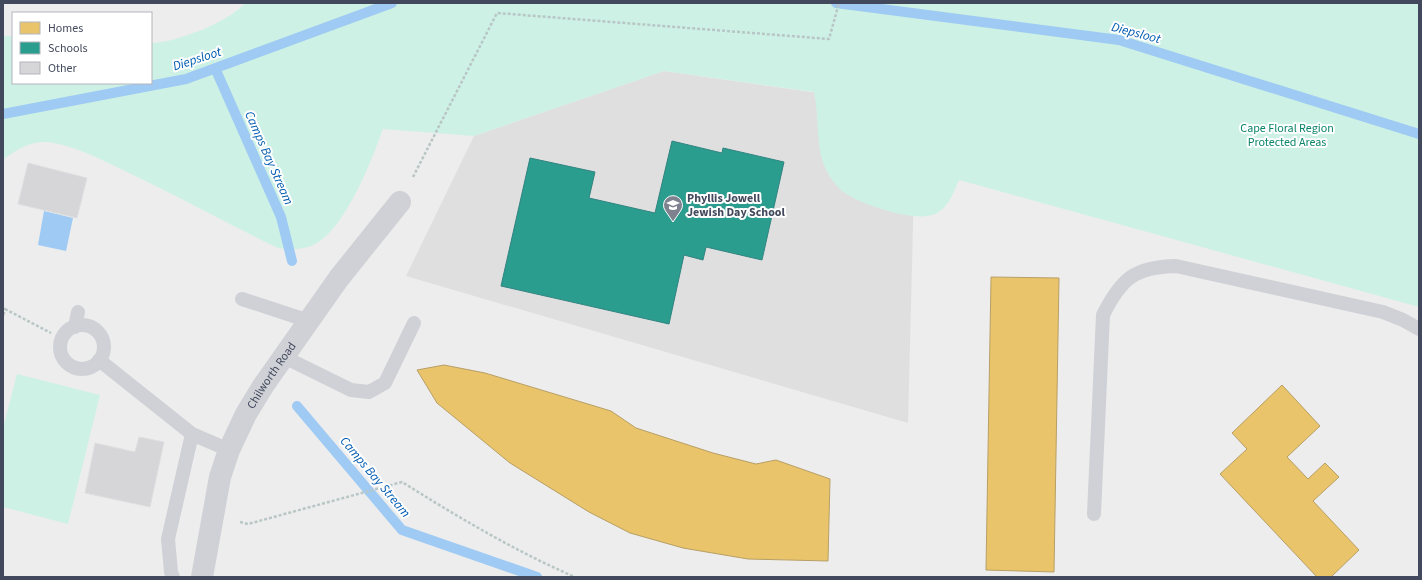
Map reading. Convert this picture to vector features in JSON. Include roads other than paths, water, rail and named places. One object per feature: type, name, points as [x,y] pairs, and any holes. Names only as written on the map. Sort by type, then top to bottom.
[{"type":"street","name":"Chilworth Road","points":[[202,577],[220,477],[229,450],[246,414],[339,278],[400,202]]},
{"type":"lane","points":[[1094,514],[1103,316],[1114,294],[1131,276],[1154,267],[1176,266],[1383,312],[1403,320],[1419,329]]},
{"type":"lane","points":[[242,299],[309,321]]},
{"type":"lane","points":[[75,327],[78,312]]},
{"type":"lane","points":[[284,357],[351,390],[369,392],[384,383],[414,323]]},
{"type":"lane","points":[[84,325],[91,327],[101,337],[104,351],[99,360],[91,367],[84,369],[69,365],[61,353],[61,339],[65,333],[75,327],[84,325]]},
{"type":"lane","points":[[99,360],[192,434],[229,450]]},
{"type":"lane","points":[[173,577],[171,572],[168,539],[192,434]]},
{"type":"water","points":[[44,211],[73,218],[66,251],[38,245]]},
{"type":"waterway","name":"Diepsloot","points":[[3,114],[186,79],[392,3]]},
{"type":"waterway","name":"Diepsloot","points":[[836,3],[1119,40],[1419,134]]},
{"type":"waterway","name":"Camps Bay Stream","points":[[215,68],[281,217],[292,261]]},
{"type":"waterway","name":"Camps Bay Stream","points":[[297,406],[402,530],[537,577]]},
{"type":"place","name":"Phyllis Jowell Jewish Day School","points":[[673,222]]},
{"type":"park label","name":"Cape Floral Region Protected Areas","points":[[1287,135]]}]
